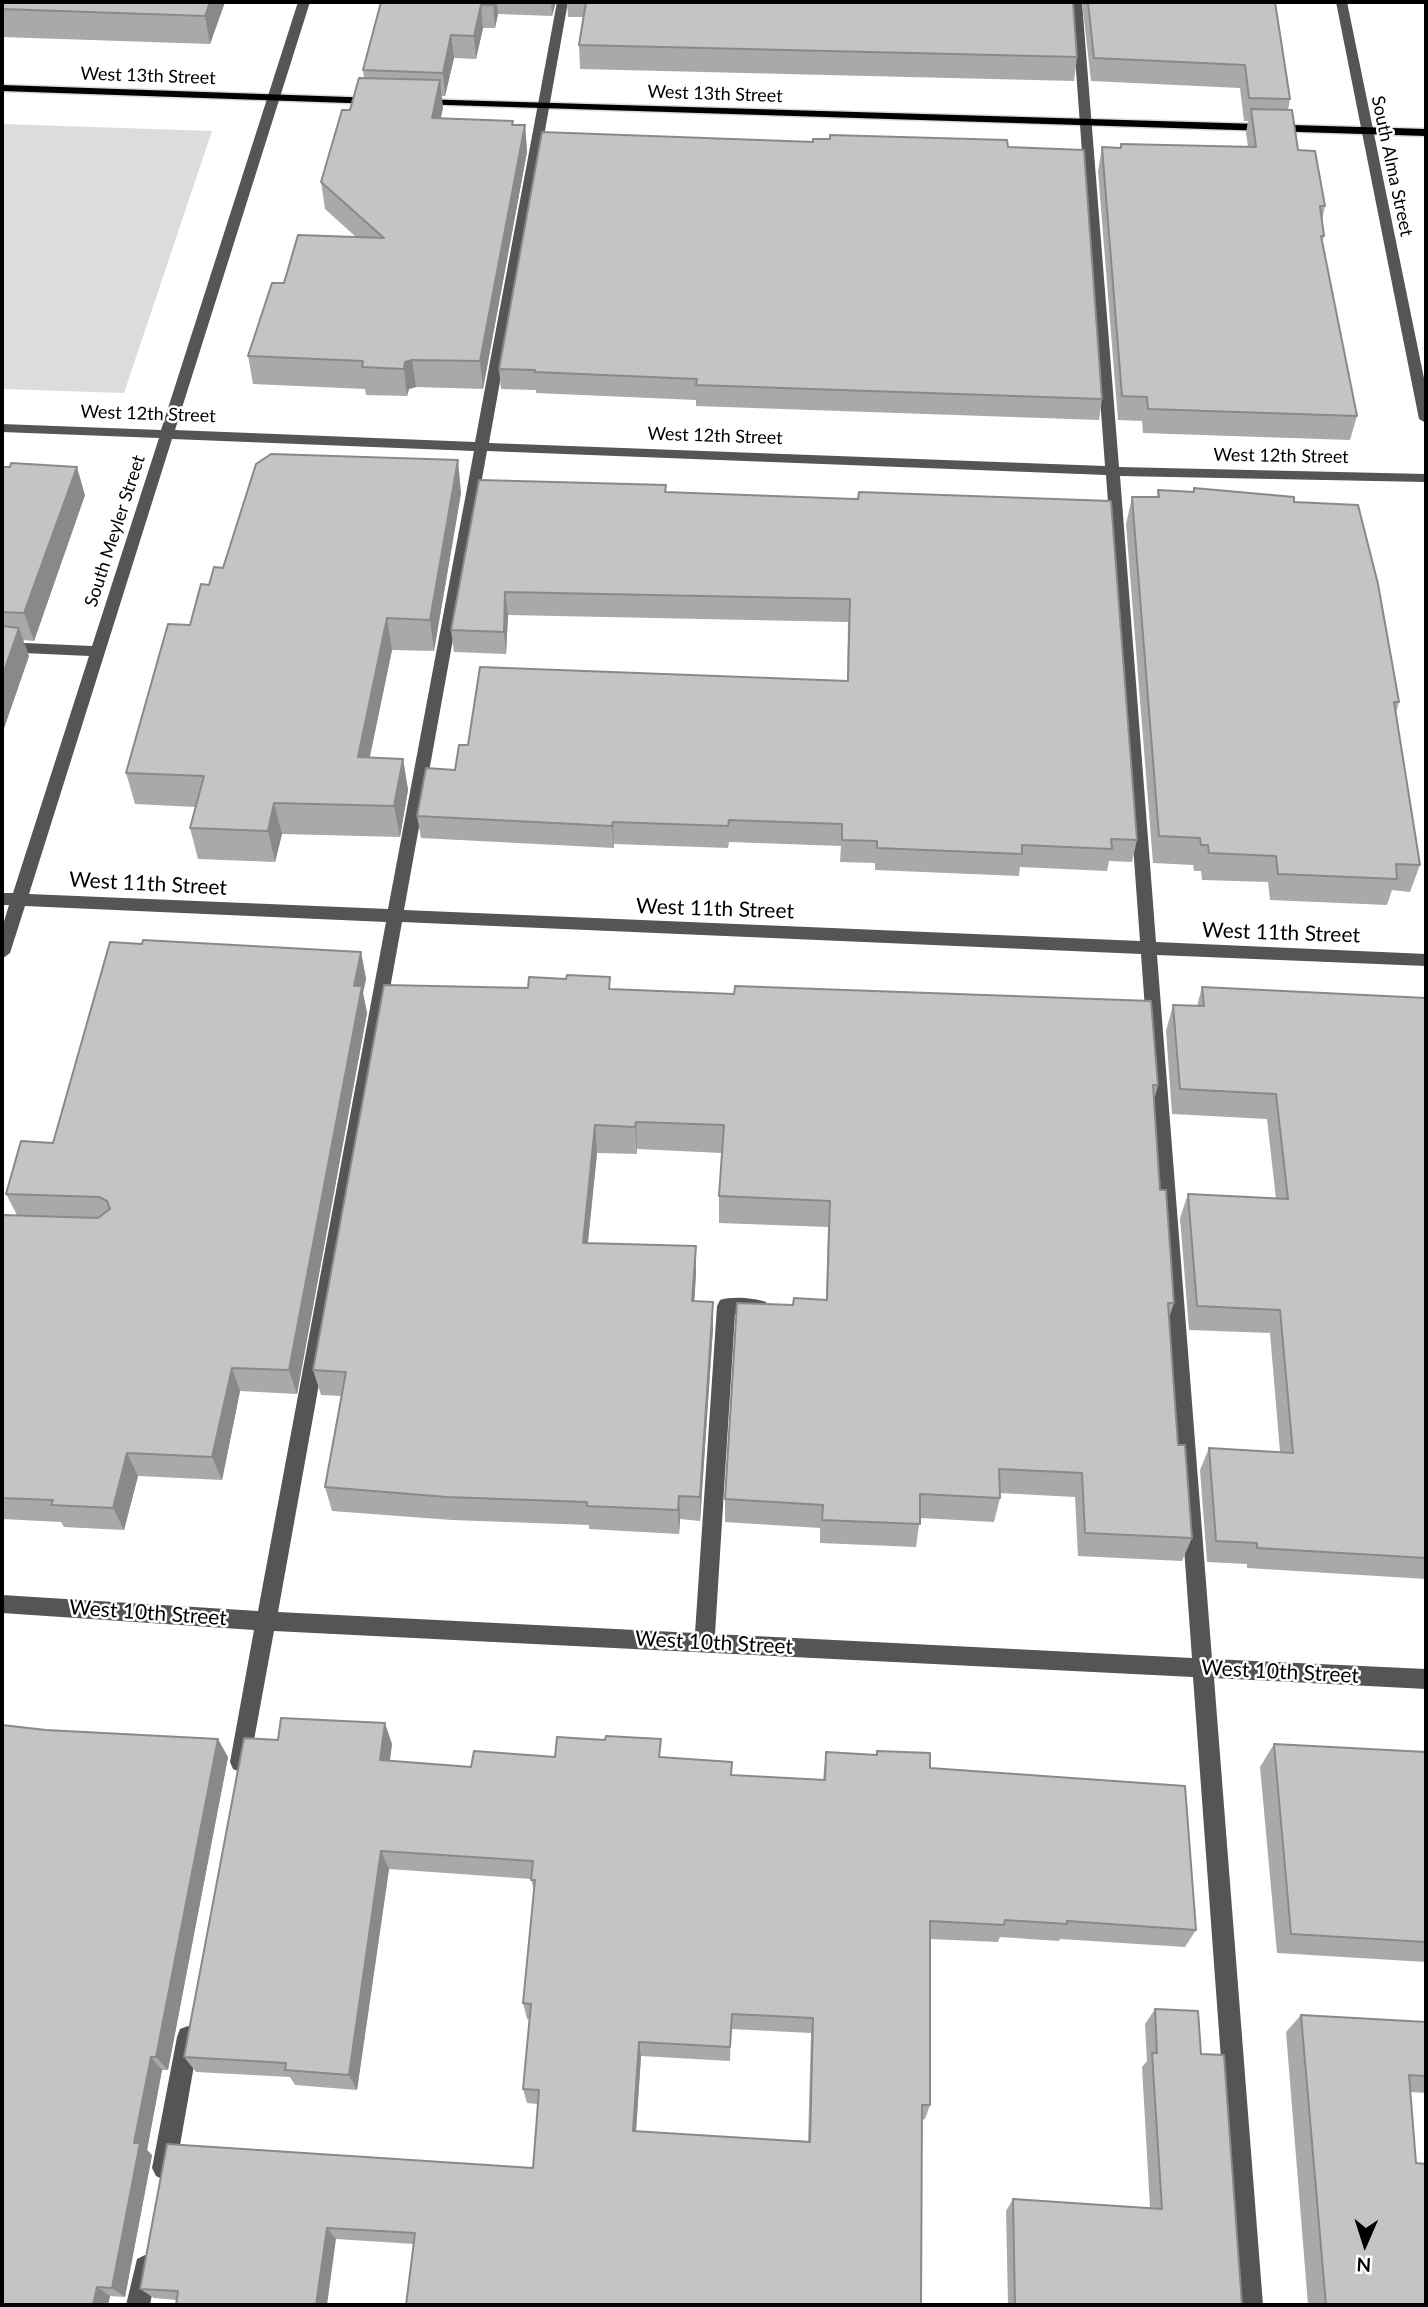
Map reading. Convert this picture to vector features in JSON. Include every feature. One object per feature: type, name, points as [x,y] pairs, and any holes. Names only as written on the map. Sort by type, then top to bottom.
[{"type":"main road","name":"West 13th Street","points":[[2,88],[396,102]]},
{"type":"main road","name":"West 13th Street","points":[[410,102],[1426,133]]},
{"type":"street","name":"South Meyler Street","points":[[2,953],[10,899],[97,651],[304,2]]},
{"type":"street","points":[[236,1785],[564,2]]},
{"type":"street","points":[[1077,2],[1205,1668],[1251,2305]]},
{"type":"street","name":"South Alma Street","points":[[1341,2],[1426,419]]},
{"type":"street","name":"West 12th Street","points":[[2,428],[1113,471],[1426,478]]},
{"type":"street","points":[[2,647],[97,651]]},
{"type":"street","name":"West 11th Street","points":[[10,899],[1426,960]]},
{"type":"street","points":[[704,1643],[726,1307],[784,1308]]},
{"type":"street","name":"West 10th Street","points":[[2,1604],[267,1621],[1426,1679]]},
{"type":"street","points":[[161,2182],[192,2018]]},
{"type":"street","points":[[138,2305],[148,2250]]},
{"type":"shaded area","points":[[2,124],[212,131],[124,393],[2,389]]},
{"type":"building","points":[[2,2],[210,2],[205,16],[2,9]]},
{"type":"building","points":[[381,2],[494,2],[493,5],[481,5],[474,36],[451,35],[443,73],[363,70]]},
{"type":"building","points":[[586,2],[1073,2],[1077,57],[579,45]]},
{"type":"building","points":[[1088,2],[1275,2],[1290,99],[1249,98],[1245,65],[1094,58]]},
{"type":"building","points":[[359,78],[440,80],[432,118],[513,121],[512,125],[525,125],[480,361],[412,360],[405,362],[404,369],[362,367],[363,361],[248,356],[272,283],[284,283],[298,235],[384,238],[321,182],[342,110],[350,110]]},
{"type":"building","points":[[1251,109],[1292,110],[1298,150],[1315,151],[1325,206],[1320,206],[1324,236],[1321,236],[1357,416],[1148,409],[1147,397],[1122,396],[1102,147],[1121,148],[1121,144],[1256,147]]},
{"type":"building","points":[[542,132],[813,142],[813,139],[830,139],[830,135],[1007,140],[1008,147],[1084,150],[1102,399],[696,385],[697,379],[499,369]]},
{"type":"building","points":[[271,454],[458,460],[430,620],[387,618],[358,757],[403,759],[394,806],[274,803],[268,831],[190,828],[204,776],[126,773],[168,624],[190,625],[201,584],[209,585],[214,567],[223,568],[256,464]]},
{"type":"building","points":[[11,463],[77,467],[24,613],[2,612],[2,467],[10,467]]},
{"type":"building","points":[[479,480],[666,485],[665,492],[854,499],[858,499],[859,492],[1111,501],[1137,840],[1111,839],[1112,849],[1022,845],[1022,854],[877,848],[877,841],[842,840],[842,824],[729,820],[728,826],[613,822],[612,826],[417,816],[426,768],[455,770],[459,745],[468,745],[480,667],[848,681],[850,599],[505,592],[504,632],[451,630]]},
{"type":"building","points":[[1194,488],[1294,497],[1294,502],[1358,505],[1378,584],[1399,702],[1394,702],[1420,865],[1396,864],[1397,879],[1278,874],[1276,856],[1209,853],[1208,845],[1201,845],[1200,838],[1159,836],[1132,497],[1159,497],[1158,490],[1194,492]]},
{"type":"building","points":[[2,626],[19,628],[2,677]]},
{"type":"building","points":[[143,940],[361,952],[354,986],[362,986],[289,1370],[232,1368],[212,1457],[127,1453],[113,1508],[51,1505],[53,1500],[2,1498],[2,1215],[98,1218],[110,1209],[107,1201],[99,1197],[6,1194],[21,1141],[53,1143],[110,942],[142,944]]},
{"type":"building","points":[[567,975],[610,977],[609,989],[734,994],[735,986],[1151,1001],[1158,1085],[1153,1085],[1160,1190],[1166,1190],[1174,1303],[1168,1303],[1178,1445],[1185,1445],[1192,1538],[1085,1533],[1082,1473],[999,1469],[1000,1498],[920,1494],[920,1524],[822,1520],[823,1505],[725,1499],[737,1303],[793,1305],[794,1298],[827,1300],[830,1201],[719,1196],[724,1125],[636,1122],[635,1127],[595,1125],[583,1243],[696,1246],[692,1301],[713,1302],[700,1497],[679,1496],[678,1510],[587,1506],[587,1502],[446,1497],[325,1487],[346,1372],[313,1370],[384,985],[528,988],[529,977],[566,979]]},
{"type":"building","points":[[1202,987],[1426,998],[1426,1558],[1257,1548],[1257,1543],[1216,1541],[1209,1448],[1293,1453],[1280,1310],[1197,1306],[1188,1194],[1288,1199],[1276,1094],[1180,1089],[1173,1005],[1204,1006]]},
{"type":"building","points":[[281,1718],[385,1723],[380,1760],[471,1767],[474,1751],[555,1757],[557,1737],[605,1740],[606,1736],[661,1739],[659,1757],[732,1762],[731,1775],[825,1780],[826,1752],[877,1755],[877,1751],[930,1753],[930,1768],[1185,1786],[1196,1930],[1067,1921],[1067,1924],[1005,1920],[1004,1925],[930,1921],[930,2105],[922,2105],[921,2305],[406,2305],[415,2233],[327,2228],[316,2305],[176,2305],[178,2291],[140,2289],[167,2144],[533,2168],[539,2090],[523,2089],[531,2004],[523,2003],[535,1880],[531,1880],[533,1861],[381,1851],[349,2075],[285,2070],[286,2063],[184,2057],[244,1738],[278,1740]],"holes":[[[732,2014],[813,2018],[810,2142],[633,2131],[639,2042],[730,2047]]]},
{"type":"building","points":[[2,1725],[46,1730],[218,1739],[156,2057],[151,2057],[134,2143],[140,2143],[112,2288],[97,2287],[93,2305],[2,2305]]},
{"type":"building","points":[[1274,1744],[1426,1752],[1426,1942],[1291,1934]]},
{"type":"building","points":[[1155,2009],[1198,2011],[1201,2054],[1224,2055],[1242,2305],[1015,2305],[1013,2199],[1162,2209],[1152,2053],[1157,2053]]},
{"type":"building","points":[[1301,2015],[1426,2022],[1426,2076],[1409,2075],[1416,2163],[1426,2164],[1426,2305],[1326,2305]]}]
